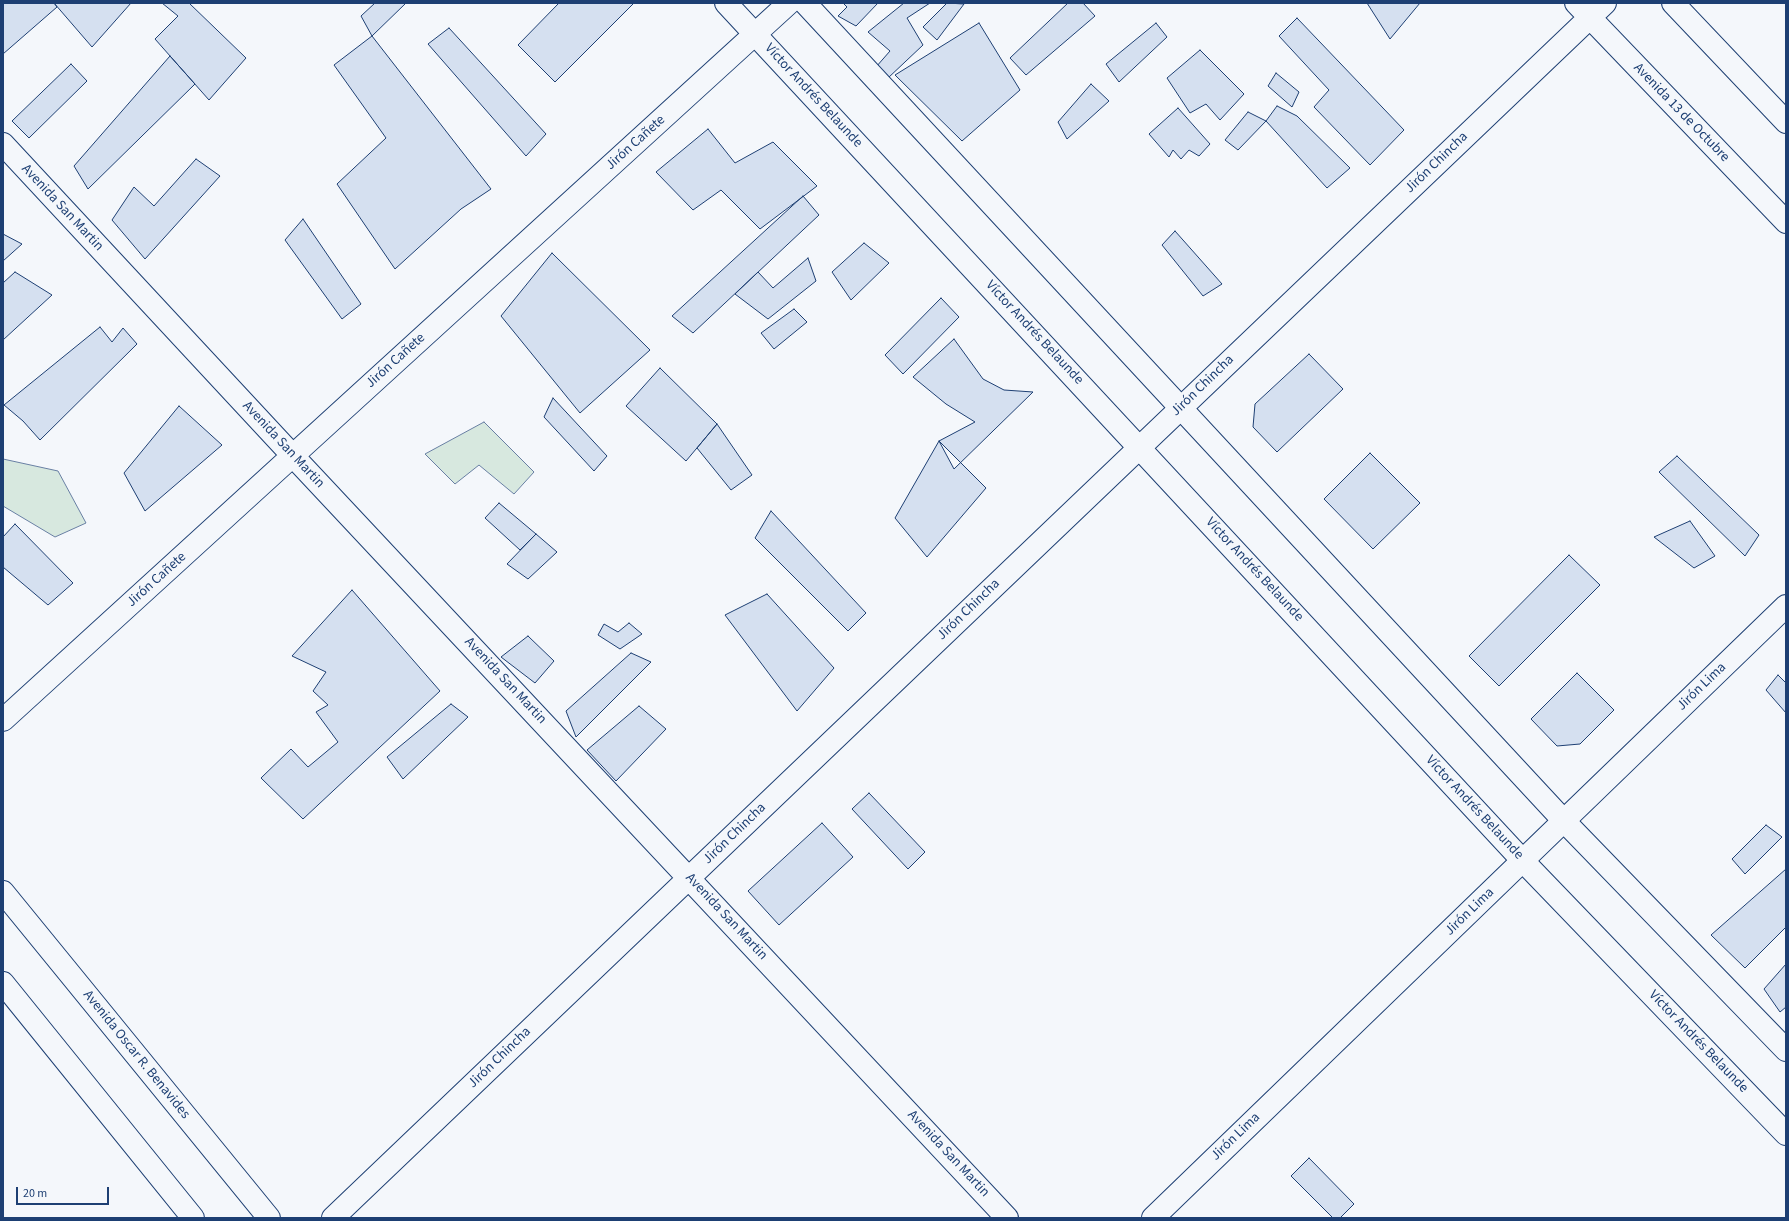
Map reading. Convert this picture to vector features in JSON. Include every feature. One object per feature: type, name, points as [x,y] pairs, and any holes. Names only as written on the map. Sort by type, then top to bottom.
[{"type":"street","name":"Víctor Andrés Belaunde","points":[[726,3],[1523,861],[1786,1134]]},
{"type":"street","name":"Jirón Cañete","points":[[3,720],[789,3]]},
{"type":"street","points":[[805,3],[1564,821],[1786,1050]]},
{"type":"street","points":[[1673,3],[1786,122]]},
{"type":"street","name":"Jirón Chincha","points":[[333,1218],[1140,447],[1590,8]]},
{"type":"street","name":"Avenida 13 de Octubre","points":[[1590,8],[1786,222]]},
{"type":"street","name":"Avenida San Martin","points":[[3,144],[293,456],[1007,1218]]},
{"type":"street","name":"Jirón Lima","points":[[1153,1218],[1786,606]]},
{"type":"street","name":"Avenida Oscar R. Benavides","points":[[3,892],[268,1218]]},
{"type":"street","points":[[3,983],[193,1218]]},
{"type":"shaded area","points":[[484,422],[534,472],[514,494],[479,465],[455,484],[425,454]]},
{"type":"shaded area","points":[[3,459],[58,471],[86,523],[55,537],[3,506]]},
{"type":"building","points":[[3,3],[54,3],[57,7],[3,54]]},
{"type":"building","points":[[54,3],[131,3],[92,47]]},
{"type":"building","points":[[162,3],[189,3],[246,58],[209,100],[155,39],[178,16]]},
{"type":"building","points":[[375,3],[406,3],[372,36],[361,16]]},
{"type":"building","points":[[559,3],[634,3],[555,82],[518,45]]},
{"type":"building","points":[[843,3],[878,3],[856,26],[838,16],[847,7]]},
{"type":"building","points":[[904,3],[930,3],[907,18],[923,45],[888,78],[876,67],[890,51],[868,32]]},
{"type":"building","points":[[947,3],[964,4],[937,40],[923,27]]},
{"type":"building","points":[[1068,3],[1083,3],[1095,16],[1026,75],[1010,58]]},
{"type":"building","points":[[1367,3],[1420,3],[1390,39]]},
{"type":"building","points":[[1297,18],[1404,130],[1370,165],[1314,107],[1329,90],[1279,36]]},
{"type":"building","points":[[979,23],[1020,90],[962,141],[895,75]]},
{"type":"building","points":[[1156,23],[1167,37],[1119,82],[1106,64]]},
{"type":"building","points":[[449,28],[546,134],[526,156],[428,44]]},
{"type":"building","points":[[372,36],[491,189],[461,209],[395,269],[337,184],[386,138],[334,65]]},
{"type":"building","points":[[1200,50],[1244,94],[1220,120],[1206,104],[1190,113],[1167,78]]},
{"type":"building","points":[[170,56],[195,84],[88,189],[74,166]]},
{"type":"building","points":[[71,64],[87,81],[29,138],[12,121]]},
{"type":"building","points":[[1276,73],[1299,92],[1292,107],[1268,86]]},
{"type":"building","points":[[1091,84],[1109,101],[1067,139],[1058,122]]},
{"type":"building","points":[[1277,106],[1297,116],[1350,168],[1327,188],[1266,121]]},
{"type":"building","points":[[1178,108],[1210,144],[1199,156],[1189,150],[1181,159],[1173,150],[1169,157],[1149,134]]},
{"type":"building","points":[[1248,112],[1266,121],[1238,150],[1225,140]]},
{"type":"building","points":[[708,129],[735,163],[773,142],[817,186],[760,229],[721,190],[693,210],[656,172]]},
{"type":"building","points":[[196,159],[220,176],[145,259],[112,220],[134,187],[154,206]]},
{"type":"building","points":[[803,196],[819,215],[693,333],[672,316]]},
{"type":"building","points":[[303,219],[361,304],[342,319],[285,240]]},
{"type":"building","points":[[1175,231],[1222,284],[1203,296],[1162,245]]},
{"type":"building","points":[[3,234],[22,244],[3,261]]},
{"type":"building","points":[[864,243],[889,263],[851,300],[832,272]]},
{"type":"building","points":[[552,253],[650,350],[580,413],[501,316]]},
{"type":"building","points":[[808,258],[816,281],[768,319],[735,294],[758,272],[773,288]]},
{"type":"building","points":[[15,272],[52,295],[3,340],[3,283]]},
{"type":"building","points":[[941,298],[959,317],[903,374],[885,355]]},
{"type":"building","points":[[794,309],[807,322],[774,349],[761,333]]},
{"type":"building","points":[[100,327],[112,342],[123,328],[137,344],[40,440],[23,421],[4,405]]},
{"type":"building","points":[[954,339],[983,379],[1004,390],[1033,392],[954,469],[939,441],[975,422],[946,404],[913,377]]},
{"type":"building","points":[[1309,354],[1343,389],[1277,452],[1253,427],[1255,404]]},
{"type":"building","points":[[660,368],[717,424],[686,461],[626,406]]},
{"type":"building","points":[[553,398],[607,456],[594,471],[544,417]]},
{"type":"building","points":[[179,406],[222,445],[145,511],[124,473]]},
{"type":"building","points":[[717,424],[752,475],[731,490],[697,448]]},
{"type":"building","points":[[939,441],[986,488],[927,557],[895,518]]},
{"type":"building","points":[[1370,453],[1420,503],[1373,549],[1324,499]]},
{"type":"building","points":[[1677,456],[1759,535],[1745,556],[1659,472]]},
{"type":"building","points":[[499,503],[536,534],[520,550],[485,518]]},
{"type":"building","points":[[771,511],[866,613],[848,631],[755,538]]},
{"type":"building","points":[[1690,521],[1715,556],[1694,568],[1654,537]]},
{"type":"building","points":[[15,524],[73,583],[48,605],[3,567],[3,537]]},
{"type":"building","points":[[536,534],[557,552],[528,579],[507,564]]},
{"type":"building","points":[[1569,555],[1600,585],[1499,686],[1469,656]]},
{"type":"building","points":[[352,590],[440,691],[303,819],[261,778],[291,749],[308,767],[338,742],[316,712],[328,705],[313,691],[326,672],[292,656]]},
{"type":"building","points":[[767,594],[834,668],[797,711],[725,615]]},
{"type":"building","points":[[629,623],[642,634],[620,649],[598,635],[604,624],[618,632]]},
{"type":"building","points":[[528,636],[554,661],[535,683],[501,657]]},
{"type":"building","points":[[631,653],[651,662],[576,737],[566,711]]},
{"type":"building","points":[[1577,673],[1614,710],[1580,744],[1557,746],[1531,719]]},
{"type":"building","points":[[1778,675],[1786,683],[1786,713],[1766,690]]},
{"type":"building","points":[[451,704],[468,717],[403,779],[387,757]]},
{"type":"building","points":[[639,706],[666,729],[616,781],[587,750]]},
{"type":"building","points":[[869,793],[925,852],[908,869],[852,809]]},
{"type":"building","points":[[822,823],[853,857],[779,925],[748,891]]},
{"type":"building","points":[[1766,825],[1782,837],[1745,874],[1732,859]]},
{"type":"building","points":[[1786,869],[1786,927],[1745,968],[1711,935]]},
{"type":"building","points":[[1786,964],[1786,1007],[1780,1012],[1764,989]]},
{"type":"building","points":[[1309,1158],[1354,1204],[1340,1218],[1333,1218],[1291,1176]]}]
